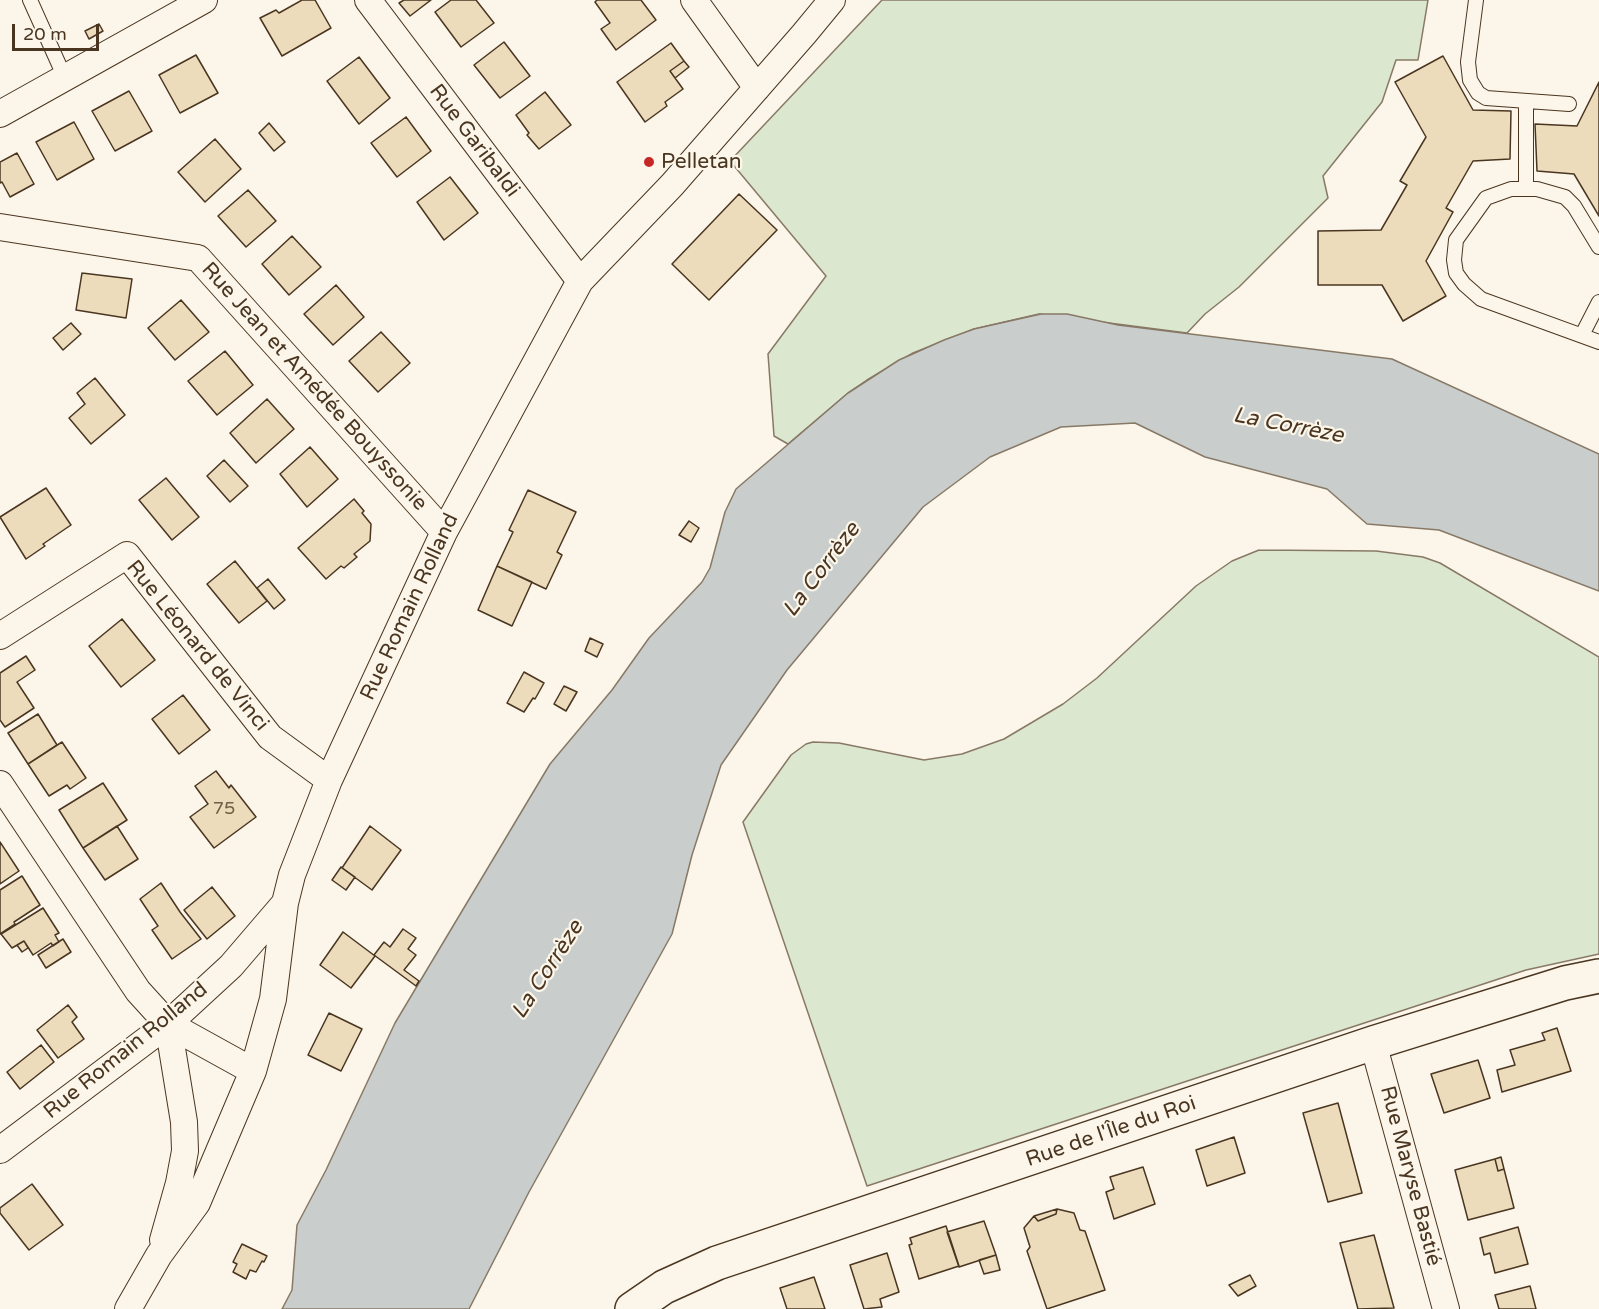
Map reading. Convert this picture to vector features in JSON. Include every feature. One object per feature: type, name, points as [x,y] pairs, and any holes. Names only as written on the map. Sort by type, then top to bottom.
[{"type":"main road","name":"Rue de l'Île du Roi","points":[[632,1309],[664,1287],[717,1263],[1373,1043],[1565,983],[1599,976]]},
{"type":"street","points":[[0,114],[204,0]]},
{"type":"street","name":"Rue Garibaldi","points":[[368,0],[579,281]]},
{"type":"street","points":[[694,0],[757,88]]},
{"type":"street","name":"Rue Romain Rolland","points":[[0,1150],[168,1024],[231,966],[285,903],[292,875],[329,780],[444,532],[579,281],[672,185],[832,0]]},
{"type":"street","name":"Rue Romain Rolland","points":[[804,34],[838,11],[848,0]]},
{"type":"street","name":"Rue Jean et Amédée Bouyssonie","points":[[0,227],[198,258],[444,532]]},
{"type":"street","name":"Rue Léonard de Vinci","points":[[0,636],[127,555],[270,736],[329,780]]},
{"type":"street","points":[[0,784],[138,991],[168,1024],[252,1071]]},
{"type":"street","points":[[129,1309],[159,1255],[197,1203],[252,1071],[273,999],[285,903]]},
{"type":"street","points":[[159,1255],[179,1183],[185,1151],[184,1122],[168,1024]]},
{"type":"street","name":"Rue Maryse Bastié","points":[[1373,1043],[1446,1309]]},
{"type":"lane","points":[[30,0],[65,78]]},
{"type":"lane","points":[[1476,0],[1468,62],[1470,80],[1478,93],[1486,98],[1569,104]]},
{"type":"lane","points":[[1526,102],[1526,189]]},
{"type":"lane","points":[[1599,247],[1574,206],[1565,197],[1537,189],[1511,189],[1486,198],[1456,240],[1454,260],[1456,273],[1464,284],[1481,299],[1599,342]]},
{"type":"lane","points":[[1582,335],[1599,302]]},
{"type":"green space","points":[[882,0],[1428,0],[1418,60],[1396,60],[1382,102],[1323,176],[1328,198],[1239,287],[1205,314],[1187,333],[1039,314],[974,329],[913,353],[867,380],[848,393],[788,444],[774,436],[768,354],[826,276],[730,161]]},
{"type":"green space","points":[[1259,550],[1376,551],[1423,557],[1440,563],[1599,657],[1599,954],[1526,970],[867,1186],[743,822],[791,755],[806,744],[839,743],[924,760],[962,754],[1004,739],[1063,704],[1097,678],[1196,586],[1232,561]]},
{"type":"water","name":"La Corrèze","points":[[1041,314],[1067,314],[1118,325],[1392,359],[1599,454],[1599,591],[1439,530],[1367,524],[1327,489],[1205,457],[1135,423],[1061,427],[990,457],[923,507],[787,670],[721,765],[692,855],[672,934],[529,1192],[469,1309],[282,1309],[292,1290],[297,1225],[326,1170],[395,1023],[550,764],[612,690],[649,638],[702,582],[710,568],[725,512],[736,489],[848,393],[899,360],[974,329]]},
{"type":"building","points":[[302,0],[315,0],[331,28],[282,56],[260,18],[276,10],[279,13]]},
{"type":"building","points":[[404,0],[431,0],[410,16],[399,3]]},
{"type":"building","points":[[451,0],[476,0],[494,23],[461,47],[435,12]]},
{"type":"building","points":[[597,0],[641,0],[656,20],[616,50],[601,29],[610,23],[595,2]]},
{"type":"building","points":[[99,24],[103,31],[89,39],[85,31]]},
{"type":"building","points":[[504,42],[530,76],[500,98],[474,65]]},
{"type":"building","points":[[671,43],[684,61],[670,71],[683,89],[665,102],[667,106],[645,122],[617,82]]},
{"type":"building","points":[[196,55],[218,93],[180,113],[159,75]]},
{"type":"building","points":[[1443,56],[1473,110],[1511,111],[1510,159],[1473,161],[1446,208],[1453,212],[1426,261],[1446,296],[1403,321],[1382,285],[1318,285],[1318,231],[1381,230],[1407,185],[1400,181],[1426,137],[1395,82]]},
{"type":"building","points":[[359,57],[390,98],[359,124],[327,81]]},
{"type":"building","points":[[684,61],[689,67],[675,78],[670,71]]},
{"type":"building","points":[[1599,82],[1599,216],[1574,174],[1537,171],[1535,124],[1577,126]]},
{"type":"building","points":[[129,91],[152,131],[115,151],[92,111]]},
{"type":"building","points":[[545,92],[571,125],[539,149],[527,135],[529,133],[516,115]]},
{"type":"building","points":[[406,117],[431,151],[397,177],[371,143]]},
{"type":"building","points":[[74,122],[94,159],[57,180],[36,142]]},
{"type":"building","points":[[269,123],[285,142],[274,151],[259,133]]},
{"type":"building","points":[[215,139],[241,169],[205,202],[178,172]]},
{"type":"building","points":[[17,153],[34,184],[10,197],[2,182],[0,183],[0,162]]},
{"type":"building","points":[[450,177],[478,213],[444,240],[417,202]]},
{"type":"building","points":[[248,190],[276,221],[246,247],[218,216]]},
{"type":"building","points":[[739,194],[777,230],[709,300],[672,264]]},
{"type":"building","points":[[292,236],[321,267],[289,295],[262,264]]},
{"type":"building","points":[[82,273],[132,279],[126,318],[76,310]]},
{"type":"building","points":[[336,285],[364,317],[333,345],[304,314]]},
{"type":"building","points":[[181,300],[209,332],[175,360],[148,328]]},
{"type":"building","points":[[71,323],[81,334],[63,350],[53,338]]},
{"type":"building","points":[[381,332],[410,363],[378,392],[349,361]]},
{"type":"building","points":[[225,351],[253,385],[217,415],[188,381]]},
{"type":"building","points":[[95,378],[125,415],[91,444],[69,418],[85,404],[77,393]]},
{"type":"building","points":[[267,399],[294,429],[256,463],[230,433]]},
{"type":"building","points":[[310,447],[338,479],[307,507],[280,474]]},
{"type":"building","points":[[224,460],[248,486],[230,502],[207,476]]},
{"type":"building","points":[[166,478],[199,517],[172,540],[139,500]]},
{"type":"building","points":[[46,488],[71,525],[26,559],[0,517]]},
{"type":"building","points":[[528,490],[576,512],[557,552],[562,555],[546,589],[497,566],[513,532],[509,530]]},
{"type":"building","points":[[354,499],[371,524],[370,541],[354,554],[357,557],[344,568],[341,566],[326,579],[298,548]]},
{"type":"building","points":[[689,521],[699,528],[691,542],[679,535]]},
{"type":"building","points":[[235,561],[267,601],[239,623],[207,584]]},
{"type":"building","points":[[497,566],[532,582],[512,626],[478,610]]},
{"type":"building","points":[[268,579],[285,600],[274,609],[257,588]]},
{"type":"building","points":[[122,619],[155,660],[121,687],[89,646]]},
{"type":"building","points":[[590,638],[603,644],[597,657],[585,651]]},
{"type":"building","points":[[26,656],[35,670],[17,682],[34,708],[5,727],[0,720],[0,673]]},
{"type":"building","points":[[524,672],[544,683],[524,712],[507,703]]},
{"type":"building","points":[[564,686],[577,692],[566,711],[554,704]]},
{"type":"building","points":[[183,695],[210,730],[179,754],[152,719]]},
{"type":"building","points":[[38,714],[57,745],[28,764],[8,733]]},
{"type":"building","points":[[62,742],[86,778],[70,789],[67,785],[49,796],[28,764]]},
{"type":"building","points":[[216,771],[229,788],[231,785],[256,817],[214,848],[190,817],[208,804],[195,786]]},
{"type":"building","points":[[103,783],[127,820],[83,848],[59,810]]},
{"type":"building","points":[[117,826],[138,859],[105,880],[83,848]]},
{"type":"building","points":[[370,826],[401,850],[372,890],[342,868]]},
{"type":"building","points":[[0,842],[19,871],[0,884]]},
{"type":"building","points":[[341,867],[355,877],[346,890],[332,880]]},
{"type":"building","points":[[22,876],[40,905],[0,934],[0,890]]},
{"type":"building","points":[[161,883],[201,939],[172,959],[152,930],[158,926],[140,899]]},
{"type":"building","points":[[212,887],[235,916],[207,939],[184,910]]},
{"type":"building","points":[[43,908],[59,933],[55,935],[59,942],[53,946],[51,943],[33,955],[24,941],[12,948],[1,934]]},
{"type":"building","points":[[403,929],[416,938],[408,949],[416,955],[404,970],[419,981],[416,986],[374,955],[384,942],[390,947]]},
{"type":"building","points":[[343,932],[375,956],[351,988],[320,965]]},
{"type":"building","points":[[63,939],[71,952],[46,968],[38,955]]},
{"type":"building","points":[[24,941],[28,948],[22,952],[17,945]]},
{"type":"building","points":[[68,1005],[77,1017],[72,1022],[84,1039],[58,1058],[37,1030]]},
{"type":"building","points":[[329,1013],[362,1029],[341,1071],[308,1055]]},
{"type":"building","points":[[1557,1028],[1571,1071],[1502,1092],[1497,1070],[1515,1065],[1510,1050],[1545,1040],[1542,1033]]},
{"type":"building","points":[[41,1045],[54,1062],[20,1089],[7,1072]]},
{"type":"building","points":[[1478,1060],[1490,1098],[1444,1113],[1431,1074]]},
{"type":"building","points":[[1338,1103],[1362,1193],[1328,1202],[1303,1113]]},
{"type":"building","points":[[1234,1137],[1245,1173],[1207,1186],[1196,1150]]},
{"type":"building","points":[[1501,1157],[1504,1169],[1498,1171],[1495,1159]]},
{"type":"building","points":[[1495,1159],[1498,1171],[1504,1169],[1514,1208],[1468,1220],[1455,1170]]},
{"type":"building","points":[[1143,1167],[1155,1204],[1114,1219],[1106,1192],[1114,1189],[1110,1177]]},
{"type":"building","points":[[32,1184],[63,1225],[29,1250],[0,1213],[0,1208]]},
{"type":"building","points":[[1057,1209],[1074,1213],[1080,1230],[1085,1231],[1105,1290],[1047,1309],[1027,1251],[1030,1247],[1024,1228],[1034,1216],[1038,1221],[1056,1214]]},
{"type":"building","points":[[1057,1209],[1056,1214],[1038,1221],[1034,1216]]},
{"type":"building","points":[[984,1221],[996,1255],[959,1267],[947,1232]]},
{"type":"building","points":[[946,1226],[959,1266],[919,1279],[909,1245],[912,1244],[910,1238]]},
{"type":"building","points":[[1518,1227],[1528,1264],[1495,1273],[1490,1253],[1484,1255],[1480,1238]]},
{"type":"building","points":[[1374,1235],[1394,1308],[1358,1309],[1340,1243]]},
{"type":"building","points":[[242,1244],[267,1256],[256,1272],[250,1270],[246,1279],[233,1272],[237,1264],[233,1262]]},
{"type":"building","points":[[887,1253],[899,1292],[880,1299],[882,1307],[864,1309],[850,1265]]},
{"type":"building","points":[[996,1255],[1000,1270],[984,1274],[979,1260]]},
{"type":"building","points":[[1250,1275],[1256,1286],[1238,1296],[1229,1285]]},
{"type":"building","points":[[814,1277],[825,1309],[787,1309],[780,1288]]},
{"type":"building","points":[[1530,1286],[1536,1309],[1499,1309],[1495,1295]]},
{"type":"place","name":"Pelletan","points":[[649,162]]}]
